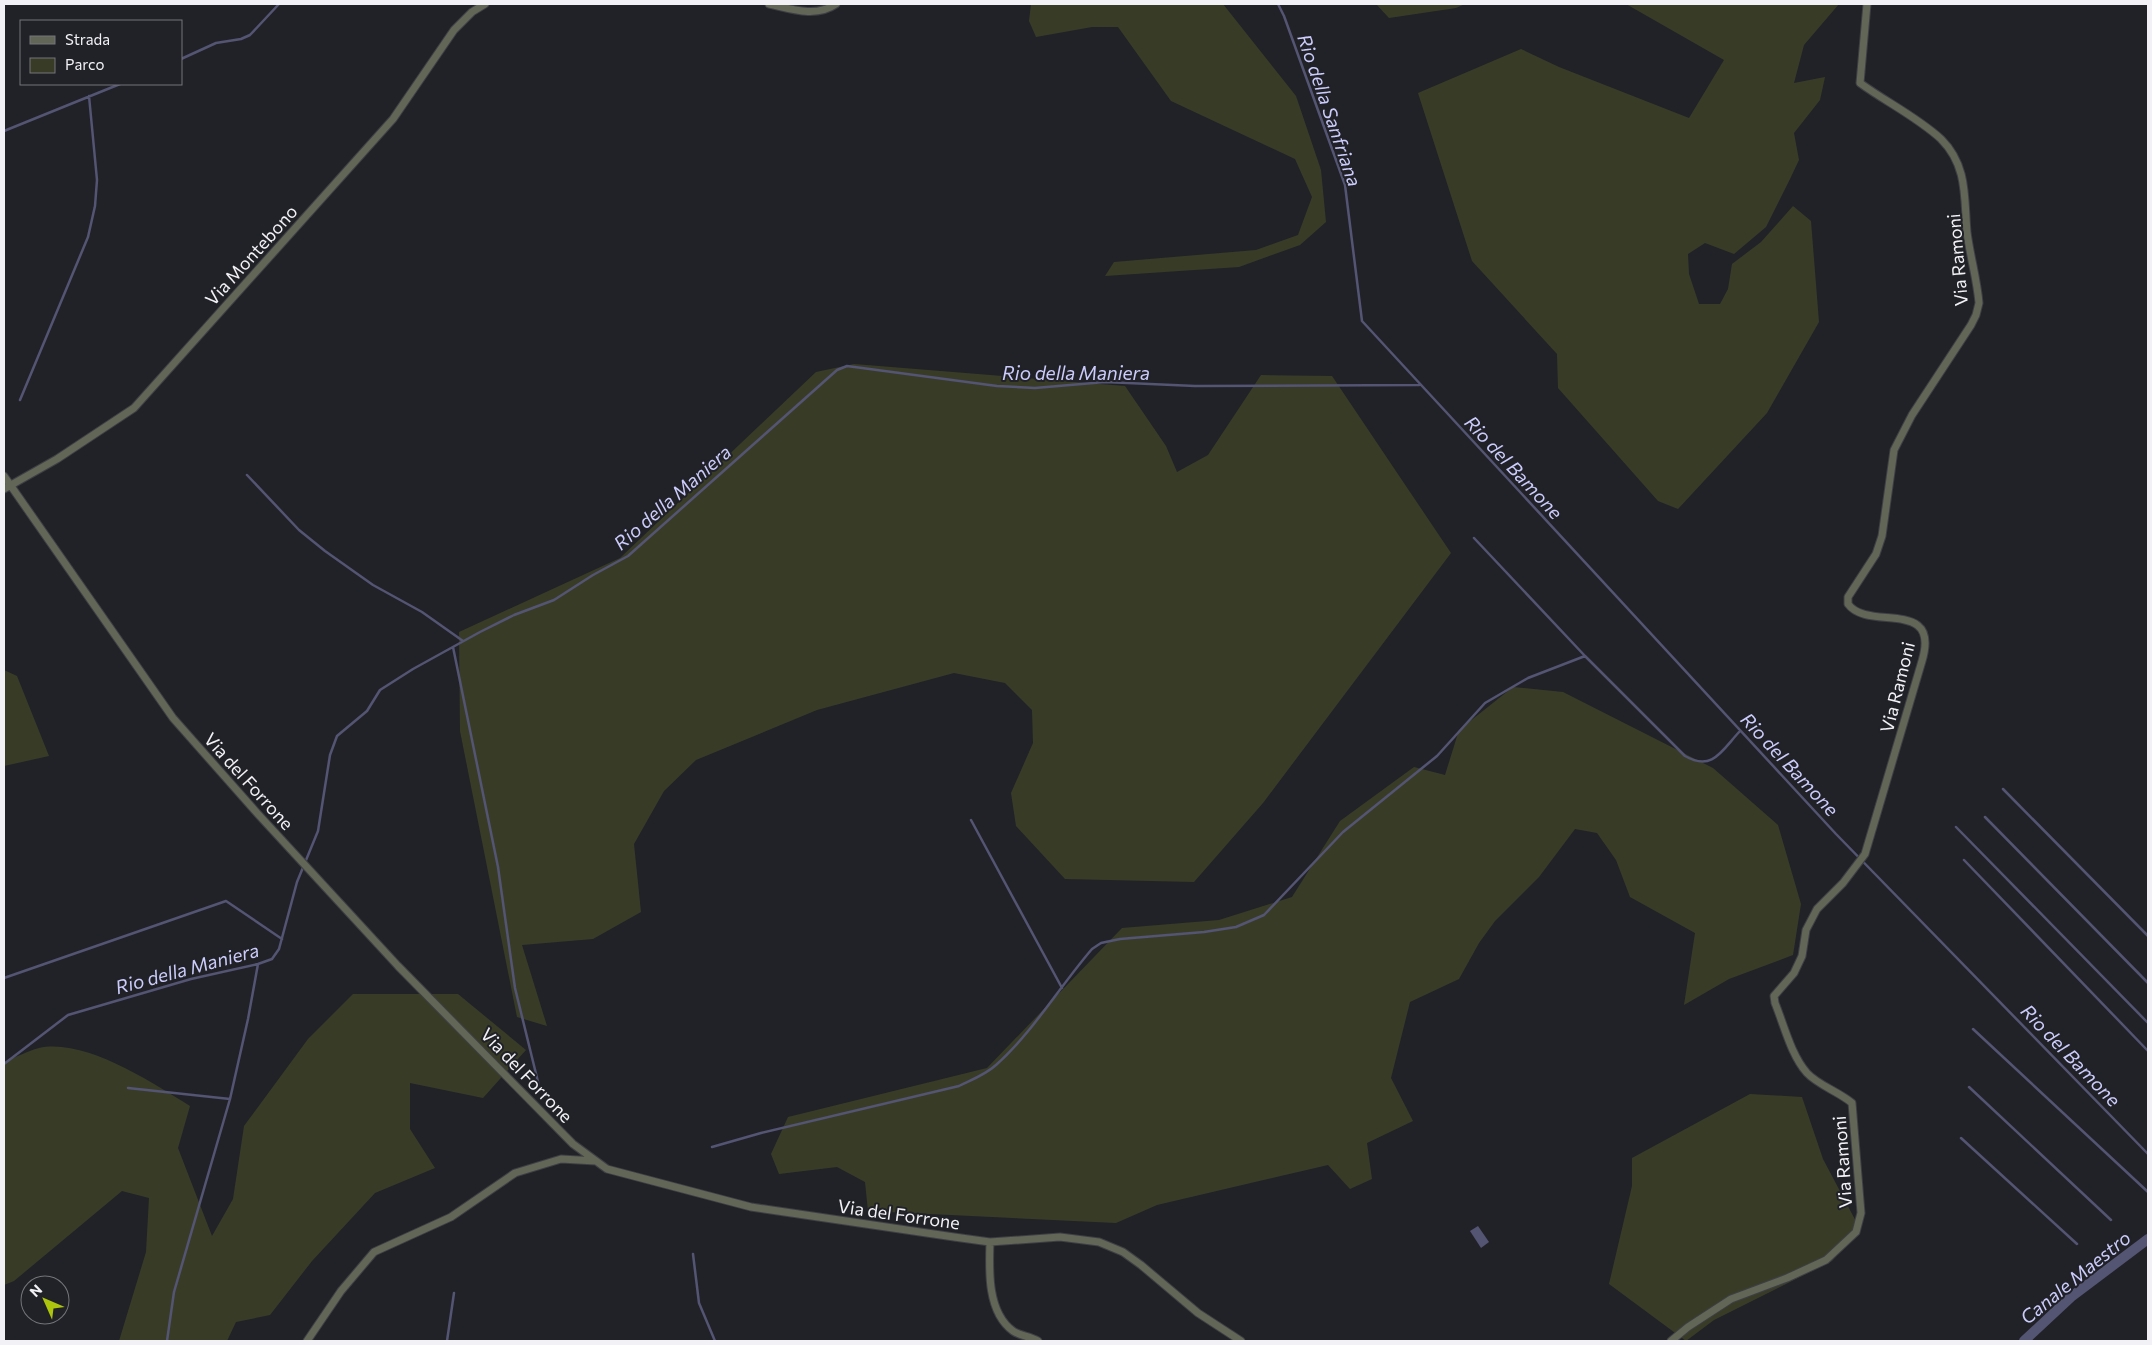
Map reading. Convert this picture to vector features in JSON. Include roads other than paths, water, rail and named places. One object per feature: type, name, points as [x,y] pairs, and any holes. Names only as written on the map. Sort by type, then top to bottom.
[{"type":"street","name":"Via Montebono","points":[[7,487],[57,459],[134,408],[393,118],[454,30],[472,12],[485,4]]},
{"type":"street","points":[[769,4],[813,12],[829,9],[836,4]]},
{"type":"street","name":"Via Ramoni","points":[[1671,1341],[1688,1327],[1730,1299],[1787,1278],[1826,1260],[1856,1232],[1861,1213],[1852,1102],[1840,1092],[1808,1074],[1798,1058],[1774,1003],[1774,996],[1794,974],[1802,956],[1806,930],[1817,909],[1858,865],[1865,854],[1926,647],[1924,635],[1918,625],[1906,620],[1858,614],[1848,604],[1848,597],[1876,554],[1879,545],[1894,450],[1912,415],[1971,325],[1976,315],[1978,303],[1967,231],[1964,185],[1953,157],[1942,140],[1860,83],[1867,4]]},
{"type":"street","name":"Via del Forrone","points":[[4,476],[7,487],[173,718],[257,813],[398,966],[573,1144],[607,1169],[752,1207],[990,1242],[1060,1237],[1100,1242],[1123,1252],[1198,1313],[1241,1341]]},
{"type":"street","points":[[306,1341],[341,1291],[374,1252],[451,1217],[515,1172],[561,1159],[596,1161]]},
{"type":"street","points":[[990,1242],[989,1269],[997,1307],[1005,1322],[1014,1332],[1032,1337],[1038,1341]]},
{"type":"water","points":[[1478,1226],[1489,1242],[1481,1248],[1470,1231]]},
{"type":"waterway","points":[[182,59],[216,43],[241,39],[250,35],[279,4]]},
{"type":"waterway","name":"Rio del Bamone","points":[[1278,4],[1345,185],[1362,321],[1836,834],[2148,1154]]},
{"type":"waterway","points":[[4,131],[118,85]]},
{"type":"waterway","points":[[20,400],[88,237],[95,206],[97,180],[89,96]]},
{"type":"waterway","name":"Rio della Maniera","points":[[4,1064],[68,1015],[191,979],[272,959],[279,949],[297,882],[318,831],[330,755],[337,736],[367,711],[380,690],[413,669],[480,632],[514,615],[554,600],[593,575],[628,556],[837,370],[847,366],[997,386],[1035,388],[1105,382],[1195,386],[1419,385]]},
{"type":"waterway","points":[[247,475],[299,530],[325,551],[373,585],[422,612],[463,641]]},
{"type":"waterway","points":[[1474,538],[1585,656],[1685,756],[1703,762],[1710,760],[1716,757],[1740,731]]},
{"type":"waterway","points":[[453,647],[498,867],[515,988],[539,1086]]},
{"type":"waterway","points":[[712,1147],[761,1133],[959,1086],[992,1069],[1034,1024],[1092,949],[1101,943],[1120,939],[1204,932],[1236,927],[1264,915],[1343,832],[1437,756],[1485,703],[1528,678],[1585,656]]},
{"type":"waterway","points":[[2003,789],[2148,936]]},
{"type":"waterway","points":[[1985,817],[2148,983]]},
{"type":"waterway","points":[[971,820],[1062,988]]},
{"type":"waterway","points":[[1956,827],[2148,1023]]},
{"type":"waterway","points":[[1964,860],[2148,1051]]},
{"type":"waterway","points":[[4,978],[226,901],[282,939]]},
{"type":"waterway","points":[[167,1341],[174,1292],[230,1099],[258,964]]},
{"type":"waterway","points":[[1973,1029],[2148,1192]]},
{"type":"waterway","points":[[1969,1087],[2111,1220]]},
{"type":"waterway","points":[[128,1088],[230,1099]]},
{"type":"waterway","points":[[1961,1138],[2077,1244]]},
{"type":"waterway","name":"Canale Maestro","points":[[2024,1341],[2071,1297],[2148,1239]]},
{"type":"waterway","points":[[693,1254],[699,1303],[715,1341]]},
{"type":"waterway","points":[[447,1341],[454,1293]]},
{"type":"water label","name":"Rio della Sanfriana","points":[[1330,110]]}]
